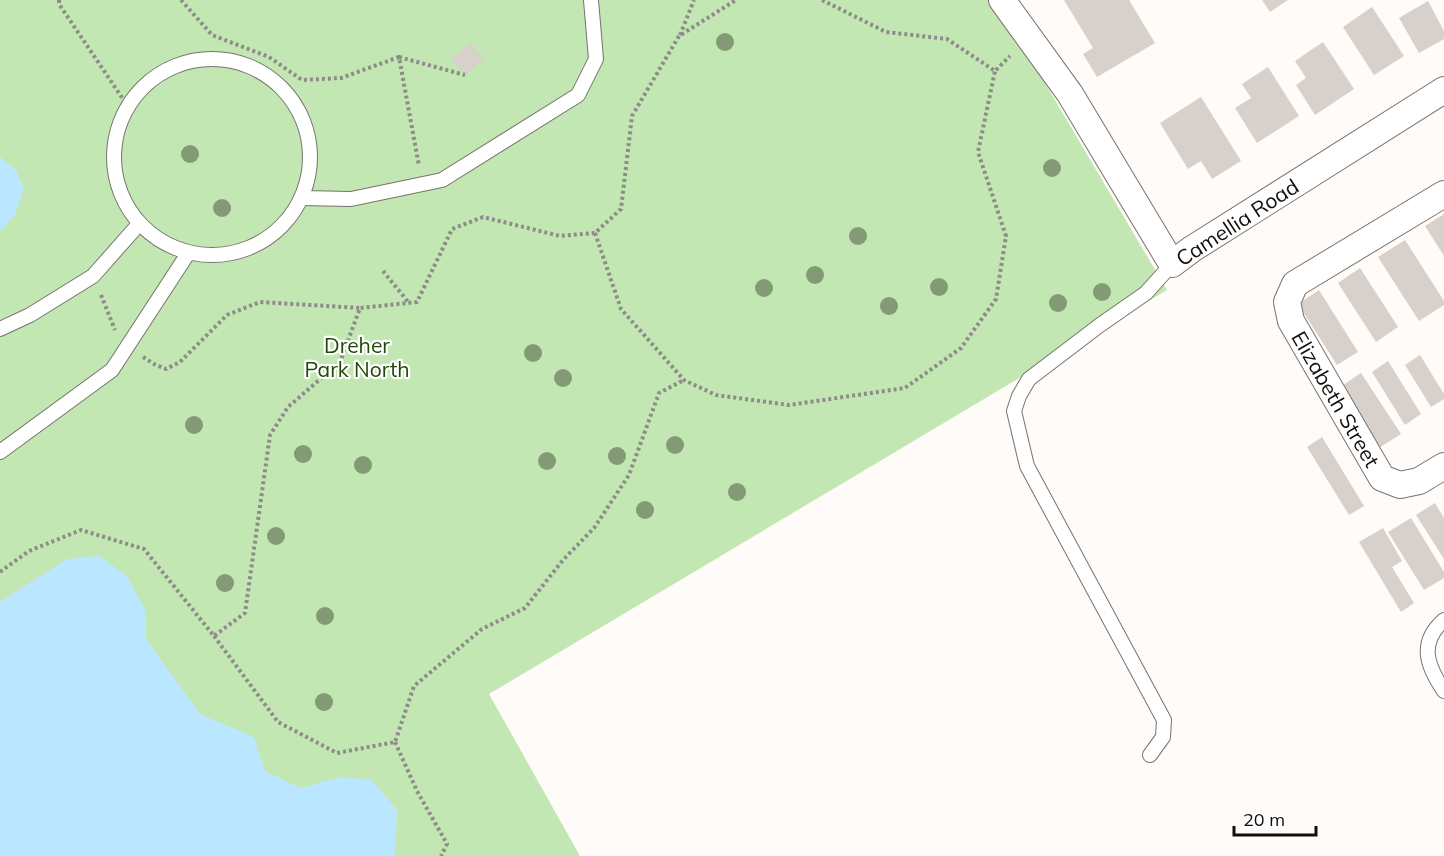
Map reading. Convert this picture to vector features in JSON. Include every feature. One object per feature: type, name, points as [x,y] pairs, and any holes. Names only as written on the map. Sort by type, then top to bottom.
[{"type":"street","points":[[1002,0],[1070,94],[1172,264]]},
{"type":"street","name":"Camellia Road","points":[[1172,264],[1202,242],[1444,90]]},
{"type":"street","name":"Elizabeth Street","points":[[1444,194],[1295,285],[1287,302],[1291,321],[1382,478],[1400,485],[1419,481],[1444,466]]},
{"type":"lane","points":[[302,198],[351,199],[441,180],[578,95],[596,59],[591,0]]},
{"type":"lane","points":[[211,57],[243,63],[273,78],[295,102],[308,133],[311,166],[302,198],[283,225],[257,244],[226,254],[187,255],[164,243],[139,224],[121,197],[112,166],[115,134],[127,105],[149,80],[178,63],[211,57]]},
{"type":"lane","points":[[0,329],[30,315],[93,276],[139,224]]},
{"type":"lane","points":[[0,452],[112,370],[187,255]]},
{"type":"lane","name":"Camellia Road","points":[[1150,755],[1163,737],[1164,720],[1027,466],[1014,411],[1019,396],[1029,380],[1146,293],[1172,264]]},
{"type":"lane","points":[[1444,620],[1431,637],[1427,654],[1429,666],[1444,691]]},
{"type":"path","points":[[59,0],[59,4],[127,105]]},
{"type":"path","points":[[181,0],[212,35],[269,57],[302,80],[341,78],[399,57],[465,75]]},
{"type":"path","points":[[136,352],[166,369],[180,362],[226,315],[260,302],[360,308],[417,302],[452,230],[483,217],[560,236],[595,233],[621,209],[632,116],[680,36],[694,0]]},
{"type":"path","points":[[680,36],[736,0]]},
{"type":"path","points":[[822,0],[886,32],[947,39],[995,71]]},
{"type":"path","points":[[595,233],[621,309],[684,380],[716,395],[789,405],[905,388],[961,348],[996,299],[1006,236],[978,152],[995,71],[1030,38]]},
{"type":"path","points":[[399,57],[422,184]]},
{"type":"path","points":[[383,271],[410,303]]},
{"type":"path","points":[[99,288],[118,340]]},
{"type":"path","points":[[214,636],[245,614],[270,435],[288,407],[340,362],[360,308]]},
{"type":"path","points":[[441,856],[447,844],[417,791],[395,742],[414,687],[482,628],[525,608],[563,560],[594,528],[629,475],[659,393],[684,380]]},
{"type":"path","points":[[0,572],[29,551],[81,530],[144,549],[214,636],[278,722],[338,753],[395,742]]},
{"type":"green space","name":"Dreher Park North","points":[[0,0],[996,0],[1167,290],[489,694],[580,856],[0,856]]},
{"type":"water","points":[[0,157],[15,169],[24,188],[14,217],[0,231]]},
{"type":"water","points":[[99,556],[127,576],[146,612],[146,639],[200,714],[254,737],[265,771],[301,788],[340,777],[372,780],[397,810],[395,856],[0,856],[0,602],[67,559]]},
{"type":"building","points":[[1064,0],[1129,0],[1155,43],[1097,77],[1083,54],[1093,48]]},
{"type":"building","points":[[1262,0],[1288,0],[1270,12]]},
{"type":"building","points":[[1428,1],[1444,31],[1444,39],[1419,53],[1399,18]]},
{"type":"building","points":[[1372,7],[1404,56],[1374,75],[1343,27]]},
{"type":"building","points":[[1323,42],[1354,89],[1315,115],[1296,85],[1306,78],[1295,61]]},
{"type":"building","points":[[470,43],[484,59],[465,75],[451,59]]},
{"type":"building","points":[[1268,67],[1299,116],[1257,143],[1235,108],[1251,98],[1242,84]]},
{"type":"building","points":[[1201,97],[1241,161],[1212,179],[1201,161],[1188,169],[1160,123]]},
{"type":"building","points":[[1444,214],[1444,256],[1425,226]]},
{"type":"building","points":[[1405,240],[1444,301],[1444,305],[1419,321],[1378,257]]},
{"type":"building","points":[[1360,268],[1398,327],[1376,342],[1338,283]]},
{"type":"building","points":[[1319,290],[1358,352],[1337,365],[1298,304]]},
{"type":"building","points":[[1420,355],[1444,394],[1444,399],[1431,407],[1405,365]]},
{"type":"building","points":[[1388,361],[1421,414],[1405,425],[1372,372]]},
{"type":"building","points":[[1361,373],[1401,434],[1379,448],[1340,387]]},
{"type":"building","points":[[1322,437],[1364,506],[1349,515],[1307,447]]},
{"type":"building","points":[[1435,503],[1444,518],[1444,559],[1416,515]]},
{"type":"building","points":[[1411,518],[1444,572],[1444,578],[1424,590],[1388,532]]},
{"type":"building","points":[[1383,528],[1402,561],[1392,567],[1414,603],[1401,612],[1359,542]]}]
